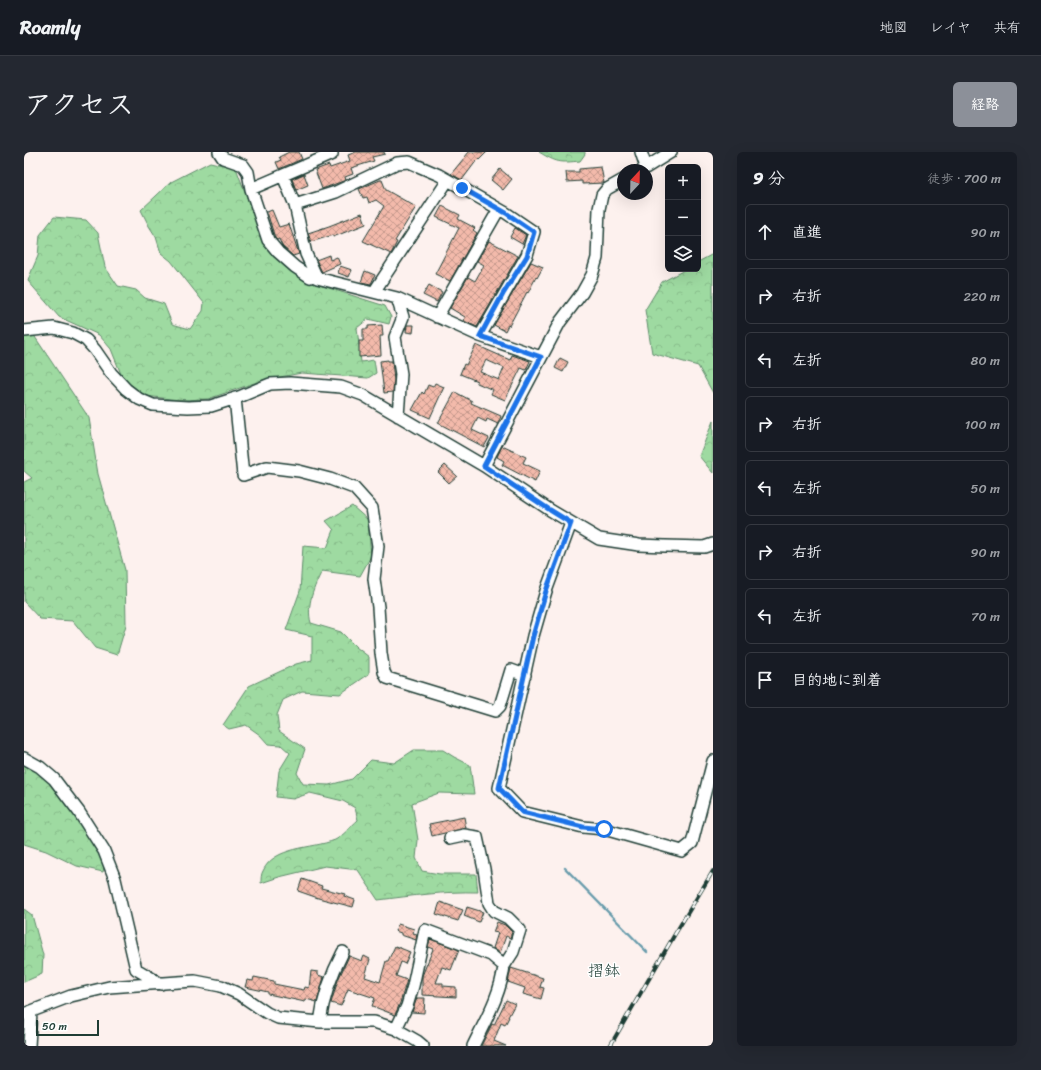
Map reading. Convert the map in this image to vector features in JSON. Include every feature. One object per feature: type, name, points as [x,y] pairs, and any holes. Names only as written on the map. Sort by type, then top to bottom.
[{"type":"street","points":[[219,152],[223,158],[243,165],[248,172],[251,189],[268,240],[278,252],[296,267],[310,277],[314,273]]},
{"type":"street","points":[[251,189],[332,154],[332,152]]},
{"type":"street","points":[[641,152],[643,164]]},
{"type":"street","points":[[651,164],[666,153]]},
{"type":"street","points":[[295,205],[336,192],[397,163],[409,162],[448,180],[499,209],[534,232],[527,256],[503,294],[480,336]]},
{"type":"street","points":[[282,176],[295,205],[306,254],[317,278],[397,298],[480,336],[541,357]]},
{"type":"street","points":[[374,292],[448,180]]},
{"type":"street","points":[[484,466],[560,322],[582,293],[592,275],[597,258],[599,209],[602,195],[607,189],[617,183]]},
{"type":"street","points":[[437,317],[499,209]]},
{"type":"street","points":[[397,298],[403,317],[395,336],[402,374],[398,416]]},
{"type":"street","points":[[24,331],[54,328],[73,333],[86,340],[111,373],[126,389],[139,399],[153,405],[188,407],[211,406],[270,384],[290,383],[341,387],[363,395],[484,466],[550,510],[599,539],[632,544],[665,546],[704,547],[713,544]]},
{"type":"street","points":[[235,398],[243,475],[267,467],[299,471],[330,479],[354,488],[372,508],[378,546],[374,579],[378,607],[381,653],[384,672],[387,678],[494,711],[500,706],[511,670],[525,675]]},
{"type":"street","points":[[571,523],[546,591],[533,636],[499,788],[522,812],[583,827],[604,829],[682,851],[692,844],[710,783],[713,761]]},
{"type":"street","points":[[24,758],[54,779],[79,812],[104,851],[115,879],[136,969],[161,984]]},
{"type":"street","points":[[450,838],[464,835],[477,837],[489,903],[494,911],[508,918],[520,930],[513,952],[504,966],[503,976],[495,999],[473,1046]]},
{"type":"street","points":[[396,1029],[413,986],[425,930],[491,955],[504,966]]},
{"type":"street","points":[[320,1022],[322,1009],[338,962],[343,952]]},
{"type":"street","points":[[30,1046],[27,1013],[71,996],[109,988],[195,981],[221,986],[239,994],[267,1013],[278,1018],[320,1022],[374,1022],[396,1029],[420,1044]]},
{"type":"green space","points":[[539,152],[585,152],[585,154],[580,161],[563,162],[550,158]]},
{"type":"green space","points":[[210,162],[236,168],[265,245],[310,282],[385,306],[391,317],[389,324],[368,319],[357,328],[361,362],[374,360],[376,373],[368,378],[302,373],[263,380],[208,399],[179,400],[146,396],[130,384],[121,374],[111,349],[99,335],[59,317],[28,281],[38,256],[40,235],[54,217],[86,220],[98,233],[105,267],[118,286],[136,290],[145,298],[164,304],[172,324],[190,329],[203,311],[204,303],[171,261],[161,253],[156,237],[141,210],[171,182]]},
{"type":"green space","points":[[713,254],[713,393],[698,366],[652,353],[645,310],[662,282],[680,272],[701,272],[701,260]]},
{"type":"green space","points":[[24,328],[31,331],[89,418],[98,474],[125,570],[126,625],[117,655],[95,648],[73,621],[40,619],[24,602],[24,482],[32,478],[24,471]]},
{"type":"green space","points":[[713,421],[713,473],[699,456]]},
{"type":"green space","points":[[352,506],[368,520],[371,556],[360,576],[322,571],[316,583],[309,610],[311,623],[341,632],[369,657],[369,674],[340,694],[302,691],[283,700],[277,715],[279,731],[305,749],[297,773],[303,784],[329,785],[352,779],[371,760],[394,763],[414,750],[443,750],[470,765],[474,794],[439,793],[412,803],[418,840],[416,858],[422,871],[440,874],[476,874],[478,892],[440,893],[378,900],[358,870],[325,866],[261,883],[261,875],[263,871],[268,863],[276,857],[294,850],[335,840],[358,820],[355,808],[343,801],[310,793],[293,799],[276,797],[279,771],[290,753],[281,745],[268,744],[260,735],[246,725],[229,729],[223,725],[249,686],[296,664],[312,660],[312,636],[286,630],[300,591],[303,546],[327,548],[334,530],[326,521]]},
{"type":"green space","points":[[24,762],[50,779],[77,813],[105,861],[103,872],[77,866],[46,851],[24,844]]},
{"type":"green space","points":[[24,909],[32,915],[43,955],[42,974],[24,982]]},
{"type":"building","points":[[289,152],[299,152],[302,159],[279,169],[276,162],[281,160],[279,157]]},
{"type":"building","points":[[356,152],[384,152],[385,154],[372,157],[374,161],[351,168],[353,174],[345,177],[346,180],[322,189],[315,170],[329,165],[330,168],[350,161],[348,155]]},
{"type":"building","points":[[469,152],[487,152],[478,161],[477,160],[462,180],[451,174]]},
{"type":"building","points":[[601,167],[604,183],[582,184],[582,181],[567,182],[566,172],[579,172],[579,169]]},
{"type":"building","points":[[500,169],[512,179],[503,190],[491,180]]},
{"type":"building","points":[[304,174],[308,185],[296,190],[292,179]]},
{"type":"building","points":[[382,180],[386,190],[416,207],[395,241],[397,242],[391,254],[363,241],[384,206],[376,200],[369,203],[367,197],[363,198],[359,189]]},
{"type":"building","points":[[442,206],[460,215],[458,219],[475,228],[473,230],[477,233],[450,281],[435,274],[459,228],[436,217]]},
{"type":"building","points":[[272,210],[279,227],[289,224],[299,254],[293,256],[282,246],[279,239],[277,240],[275,238],[267,212]]},
{"type":"building","points":[[362,213],[366,224],[333,237],[333,235],[311,242],[308,233]]},
{"type":"building","points":[[515,228],[526,235],[522,244],[510,237]]},
{"type":"building","points":[[489,241],[518,256],[477,327],[464,321],[465,317],[450,308],[468,277],[475,281],[484,265],[477,261]]},
{"type":"building","points":[[329,255],[330,260],[337,257],[340,264],[322,272],[316,260]]},
{"type":"building","points":[[531,262],[543,267],[505,331],[494,325]]},
{"type":"building","points":[[340,266],[352,270],[349,277],[338,273]]},
{"type":"building","points":[[365,271],[375,275],[371,284],[361,282]]},
{"type":"building","points":[[429,285],[442,292],[437,302],[423,295]]},
{"type":"building","points":[[382,325],[383,336],[380,336],[381,355],[359,357],[359,341],[363,341],[363,329],[368,329],[368,326]]},
{"type":"building","points":[[407,325],[414,325],[413,333],[406,332]]},
{"type":"building","points":[[476,345],[510,360],[512,355],[530,361],[526,370],[521,368],[505,400],[491,394],[493,390],[460,374],[464,364],[466,365]],"holes":[[[486,360],[504,368],[499,380],[480,372]]]},
{"type":"building","points":[[560,358],[568,362],[563,372],[555,368]]},
{"type":"building","points":[[380,361],[392,361],[394,380],[393,392],[384,393]]},
{"type":"building","points":[[435,383],[444,387],[430,418],[412,410],[422,392],[424,394],[428,385],[433,387]]},
{"type":"building","points":[[455,392],[472,401],[471,403],[501,416],[498,424],[487,419],[486,422],[478,418],[472,430],[489,438],[484,447],[438,423]]},
{"type":"building","points":[[502,446],[526,457],[523,463],[540,471],[535,482],[502,465],[504,461],[497,457]]},
{"type":"building","points":[[445,465],[457,476],[449,483],[438,472]]},
{"type":"building","points":[[464,817],[466,828],[432,836],[429,824]]},
{"type":"building","points":[[302,879],[322,886],[321,888],[345,894],[344,896],[355,900],[353,907],[298,891]]},
{"type":"building","points":[[440,902],[463,910],[458,921],[436,914]]},
{"type":"building","points":[[467,907],[483,912],[479,922],[464,916]]},
{"type":"building","points":[[497,922],[505,925],[512,932],[510,938],[506,936],[500,953],[493,948],[498,933],[493,932]]},
{"type":"building","points":[[398,924],[414,929],[413,933],[417,934],[416,940],[401,935],[401,933],[395,931]]},
{"type":"building","points":[[430,939],[459,950],[451,970],[442,967],[436,983],[443,983],[443,986],[456,987],[456,997],[422,995],[422,976],[433,949],[428,947]]},
{"type":"building","points":[[395,946],[410,952],[405,964],[401,962],[396,976],[407,980],[395,1015],[372,1006],[375,998],[348,989],[341,1006],[331,1003],[338,980],[349,956],[362,961],[364,956],[370,959],[365,977],[380,982],[386,961],[388,961]]},
{"type":"building","points":[[511,968],[543,978],[540,987],[544,988],[541,999],[523,994],[525,988],[508,982]]},
{"type":"building","points":[[311,971],[318,972],[318,975],[324,977],[317,1002],[306,999],[305,1002],[268,994],[268,992],[245,987],[247,980],[253,981],[254,977],[274,981],[274,984],[304,990],[305,987],[309,988]]},
{"type":"building","points":[[417,998],[425,998],[424,1013],[412,1012]]},
{"type":"building","points":[[506,1000],[515,1004],[505,1025],[501,1023],[494,1041],[506,1046],[481,1046],[492,1024],[494,1025]]},
{"type":"waterway","points":[[565,868],[647,952]]},
{"type":"railway","points":[[610,1046],[713,871]]},
{"type":"district","name":"摺鉢","points":[[604,970]]},
{"type":"route","points":[[462,188],[506,213],[534,232],[527,256],[503,294],[480,336],[541,357],[484,466],[503,480],[571,523],[546,591],[533,636],[500,778],[499,788],[522,812],[583,827],[604,829]]}]
